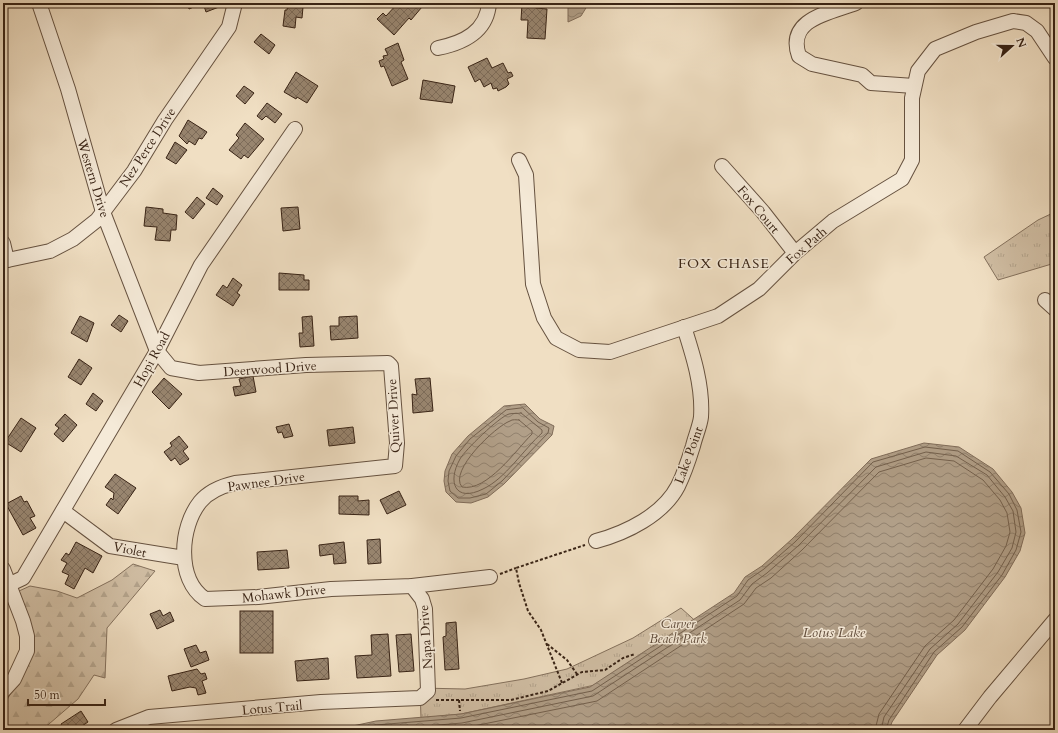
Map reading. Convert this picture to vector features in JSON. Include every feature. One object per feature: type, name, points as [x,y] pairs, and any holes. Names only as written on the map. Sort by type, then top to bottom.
[{"type":"street","name":"Western Drive","points":[[39,3],[68,88],[103,212],[157,351]]},
{"type":"street","name":"Nez Perce Drive","points":[[5,260],[50,251],[73,240],[97,220],[134,171],[165,120],[229,27],[235,3]]},
{"type":"street","points":[[438,48],[456,44],[478,30],[486,19],[489,3]]},
{"type":"street","points":[[856,3],[815,18],[802,26],[796,38],[796,48],[799,56],[808,62],[862,76],[871,83],[914,86]]},
{"type":"street","name":"Fox Path","points":[[519,160],[526,176],[533,284],[544,318],[556,338],[579,350],[610,352],[718,316],[753,293],[795,253],[833,221],[902,178],[912,160],[912,98],[914,86],[918,71],[935,49],[976,32],[1013,21],[1026,23],[1037,31],[1055,58]]},
{"type":"street","name":"Hopi Road","points":[[7,586],[23,578],[157,351],[201,265],[295,129]]},
{"type":"street","name":"Fox Court","points":[[722,166],[763,212],[795,253]]},
{"type":"street","points":[[3,243],[5,260]]},
{"type":"street","name":"Lake Point","points":[[596,541],[614,536],[634,526],[660,508],[678,487],[691,453],[701,418],[700,394],[693,354],[684,327]]},
{"type":"street","name":"Deerwood Drive","points":[[157,351],[171,368],[199,373],[313,365],[388,363],[391,366]]},
{"type":"street","name":"Quiver Drive","points":[[391,366],[397,443],[395,466]]},
{"type":"street","name":"Pawnee Drive","points":[[184,558],[189,520],[201,501],[219,487],[235,483],[395,466]]},
{"type":"street","name":"Violet","points":[[62,511],[110,546],[184,558]]},
{"type":"street","name":"Mohawk Drive","points":[[184,558],[188,576],[198,594],[205,599],[258,598],[331,589],[412,586]]},
{"type":"street","points":[[3,569],[7,586],[22,620],[27,636],[27,651],[14,679],[3,691]]},
{"type":"street","points":[[412,586],[490,577]]},
{"type":"street","name":"Napa Drive","points":[[412,586],[422,599],[425,609],[426,692]]},
{"type":"street","points":[[965,730],[990,697],[1055,620]]},
{"type":"street","name":"Lotus Trail","points":[[116,730],[149,717],[321,702],[415,699],[426,692]]},
{"type":"path","points":[[490,577],[596,541]]},
{"type":"path","points":[[516,568],[516,573],[526,604],[541,630],[562,683]]},
{"type":"path","points":[[546,643],[567,660],[577,675]]},
{"type":"path","points":[[426,692],[436,700],[511,700],[548,691],[577,675],[605,670],[623,658],[635,654]]},
{"type":"path","points":[[459,700],[460,711]]},
{"type":"green space","points":[[1055,212],[1055,263],[998,280],[984,257],[1038,220]]},
{"type":"green space","points":[[133,564],[155,571],[107,628],[105,678],[94,675],[78,699],[42,730],[3,730],[3,707],[30,659],[29,630],[19,591],[30,586],[57,591],[77,598],[112,580]]},
{"type":"green space","name":"Carver Beach Park","points":[[681,608],[701,626],[604,683],[461,714],[421,718],[420,688],[465,689],[524,679],[567,669],[633,638]]},
{"type":"water","points":[[568,3],[589,3],[581,16],[568,22]]},
{"type":"water","points":[[525,404],[540,419],[554,426],[552,435],[504,484],[488,497],[471,503],[456,502],[446,492],[444,481],[445,471],[452,454],[468,436],[504,406]]},
{"type":"water","name":"Lotus Lake","points":[[924,443],[959,447],[993,469],[1012,492],[1021,508],[1025,533],[1020,551],[1005,577],[965,630],[937,655],[892,722],[889,730],[334,730],[376,721],[461,714],[590,687],[734,593],[745,577],[762,566],[792,539],[871,459]]},
{"type":"building","points":[[187,3],[203,3],[189,9]]},
{"type":"building","points":[[203,3],[217,3],[219,7],[206,12]]},
{"type":"building","points":[[288,3],[307,3],[307,7],[303,7],[302,18],[296,17],[295,28],[283,26],[285,10],[287,10]]},
{"type":"building","points":[[398,3],[417,3],[422,7],[411,20],[409,18],[394,35],[377,19],[383,13],[386,16]]},
{"type":"building","points":[[522,4],[536,5],[536,8],[547,9],[545,39],[527,38],[528,20],[521,20]]},
{"type":"building","points":[[261,34],[275,45],[269,54],[254,42]]},
{"type":"building","points":[[398,43],[404,60],[401,62],[408,79],[392,86],[384,66],[381,67],[379,61],[384,59],[383,56],[388,55],[385,49]]},
{"type":"building","points":[[487,58],[492,68],[503,63],[508,73],[511,72],[513,76],[507,79],[509,84],[506,87],[498,91],[497,88],[493,89],[491,83],[484,87],[480,79],[475,82],[468,67]]},
{"type":"building","points":[[296,72],[318,86],[307,103],[284,92]]},
{"type":"building","points":[[423,80],[455,86],[452,103],[420,99]]},
{"type":"building","points":[[244,86],[254,93],[245,104],[236,96]]},
{"type":"building","points":[[267,103],[282,114],[275,123],[266,116],[262,120],[257,116]]},
{"type":"building","points":[[188,120],[207,132],[202,139],[199,138],[195,145],[189,141],[187,144],[179,136]]},
{"type":"building","points":[[245,123],[264,139],[248,158],[244,155],[241,159],[229,150],[239,138],[236,135]]},
{"type":"building","points":[[175,142],[187,150],[176,164],[166,158]]},
{"type":"building","points":[[213,188],[223,196],[217,205],[206,198]]},
{"type":"building","points":[[197,197],[205,204],[193,219],[185,212]]},
{"type":"building","points":[[146,207],[163,209],[163,213],[177,215],[176,230],[171,230],[170,241],[155,240],[157,227],[144,226]]},
{"type":"building","points":[[298,207],[300,229],[283,231],[281,208]]},
{"type":"building","points":[[279,273],[304,275],[304,280],[309,280],[309,290],[279,290]]},
{"type":"building","points":[[233,278],[242,285],[237,293],[240,295],[233,306],[216,295],[223,285],[227,288]]},
{"type":"building","points":[[4,293],[7,304],[3,306],[3,294]]},
{"type":"building","points":[[119,315],[128,321],[121,332],[111,325]]},
{"type":"building","points":[[80,316],[94,323],[87,342],[71,333]]},
{"type":"building","points":[[312,316],[314,346],[300,347],[299,333],[303,333],[302,317]]},
{"type":"building","points":[[357,316],[358,338],[331,340],[330,326],[339,326],[339,317]]},
{"type":"building","points":[[79,359],[92,368],[81,385],[68,377]]},
{"type":"building","points":[[253,376],[256,392],[235,396],[233,387],[241,386],[239,379]]},
{"type":"building","points":[[164,378],[182,394],[169,409],[152,392]]},
{"type":"building","points":[[430,378],[433,411],[413,413],[412,394],[417,395],[415,379]]},
{"type":"building","points":[[93,393],[103,401],[96,411],[86,404]]},
{"type":"building","points":[[65,414],[77,425],[63,442],[54,434],[59,428],[55,425]]},
{"type":"building","points":[[21,418],[36,428],[21,452],[5,442]]},
{"type":"building","points":[[289,424],[293,436],[284,438],[282,432],[278,433],[276,427]]},
{"type":"building","points":[[353,427],[355,443],[329,446],[327,430]]},
{"type":"building","points":[[179,436],[188,447],[183,451],[189,459],[180,465],[175,458],[171,461],[164,452],[172,446],[170,443]]},
{"type":"building","points":[[115,474],[136,488],[118,514],[106,505],[111,498],[113,500],[114,493],[105,487]]},
{"type":"building","points":[[399,491],[406,505],[387,514],[380,500]]},
{"type":"building","points":[[21,496],[24,502],[27,501],[35,516],[30,518],[36,528],[23,535],[6,504]]},
{"type":"building","points":[[339,496],[358,496],[358,501],[369,500],[369,515],[339,514]]},
{"type":"building","points":[[380,539],[381,563],[368,564],[367,540]]},
{"type":"building","points":[[76,542],[102,556],[93,573],[85,568],[74,589],[65,584],[69,575],[62,572],[67,563],[61,560],[66,553],[69,555]]},
{"type":"building","points":[[344,542],[346,563],[334,564],[333,554],[320,556],[319,545]]},
{"type":"building","points":[[287,550],[289,568],[258,570],[257,552]]},
{"type":"building","points":[[160,610],[163,616],[170,612],[174,621],[157,629],[150,614]]},
{"type":"building","points":[[240,611],[273,611],[273,653],[240,653]]},
{"type":"building","points":[[456,622],[459,669],[445,670],[443,637],[446,636],[446,623]]},
{"type":"building","points":[[388,634],[391,676],[357,678],[355,656],[372,655],[371,635]]},
{"type":"building","points":[[411,634],[414,671],[399,672],[396,635]]},
{"type":"building","points":[[196,645],[200,653],[206,651],[209,660],[191,667],[184,649]]},
{"type":"building","points":[[328,658],[329,679],[297,681],[295,661]]},
{"type":"building","points":[[197,669],[201,674],[205,673],[207,679],[202,681],[206,693],[198,695],[196,688],[190,687],[172,691],[168,676]]},
{"type":"building","points":[[81,711],[88,722],[76,730],[64,730],[61,724]]},
{"type":"district","name":"FOX CHASE","points":[[724,263]]}]
